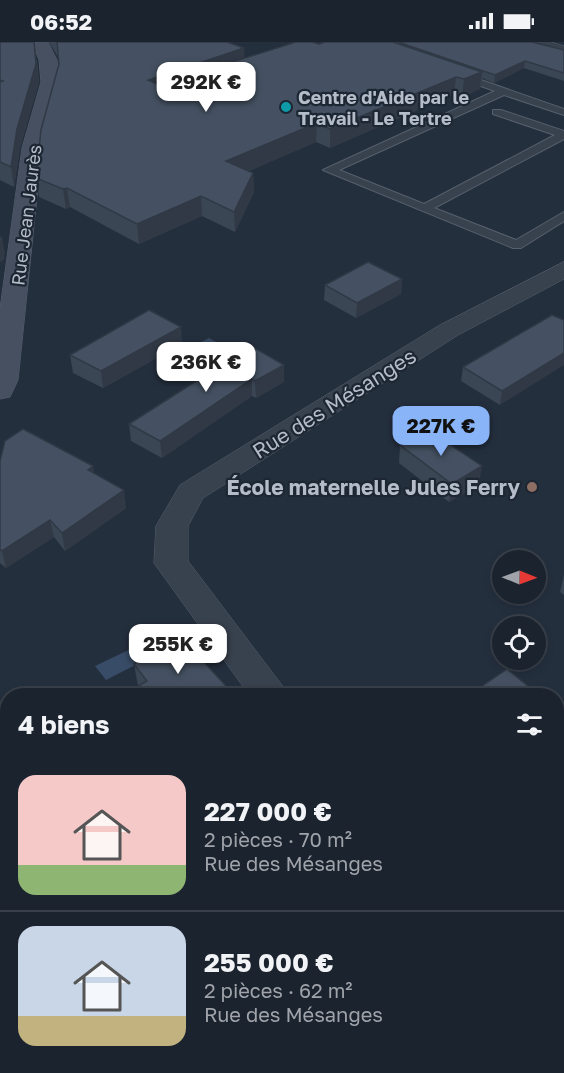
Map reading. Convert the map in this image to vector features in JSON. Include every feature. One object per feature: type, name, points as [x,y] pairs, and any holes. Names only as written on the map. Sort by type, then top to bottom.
[{"type":"street","name":"Rue Jean Jaurès","points":[[0,391],[4,380],[24,230],[32,148],[50,82],[48,60],[40,42]]},
{"type":"street","points":[[533,42],[564,51]]},
{"type":"street","name":"Rue des Mésanges","points":[[265,688],[171,562],[172,526],[191,492],[449,330],[564,269]]},
{"type":"lane","points":[[450,73],[564,112]]},
{"type":"lane","points":[[504,91],[329,170],[518,245],[564,216]]},
{"type":"lane","points":[[497,112],[564,135]]},
{"type":"lane","points":[[424,208],[564,135]]},
{"type":"water","points":[[209,338],[223,346],[188,364],[175,356]]},
{"type":"water","points":[[135,647],[145,660],[106,680],[95,666]]},
{"type":"building","points":[[0,42],[34,42],[36,64],[17,129],[11,167],[0,162],[0,82],[3,81],[0,80]]},
{"type":"building","points":[[57,42],[227,42],[244,48],[148,80],[159,85],[296,42],[319,44],[325,42],[393,42],[482,72],[464,79],[456,77],[330,129],[317,123],[226,161],[253,173],[234,212],[201,196],[137,224],[67,188],[63,189],[36,178],[41,130],[59,64]]},
{"type":"building","points":[[398,42],[532,42],[564,50],[564,73],[525,61],[495,75]]},
{"type":"building","points":[[368,262],[402,279],[357,303],[325,285]]},
{"type":"building","points":[[149,310],[181,327],[101,371],[70,355]]},
{"type":"building","points":[[552,315],[564,320],[564,353],[502,391],[463,367]]},
{"type":"building","points":[[251,346],[284,365],[255,381],[252,379],[160,441],[129,424]]},
{"type":"building","points":[[23,429],[93,466],[88,470],[124,490],[62,533],[50,520],[2,551],[0,549],[0,461],[5,441]]},
{"type":"building","points":[[428,430],[482,466],[452,484],[400,445]]},
{"type":"building","points":[[182,638],[228,688],[135,688],[147,681],[134,664]]},
{"type":"building","points":[[508,670],[530,688],[480,688]]},
{"type":"place","name":"Centre d'Aide par le Travail - Le Tertre","points":[[286,107]]},
{"type":"place","name":"École maternelle Jules Ferry","points":[[532,487]]}]
